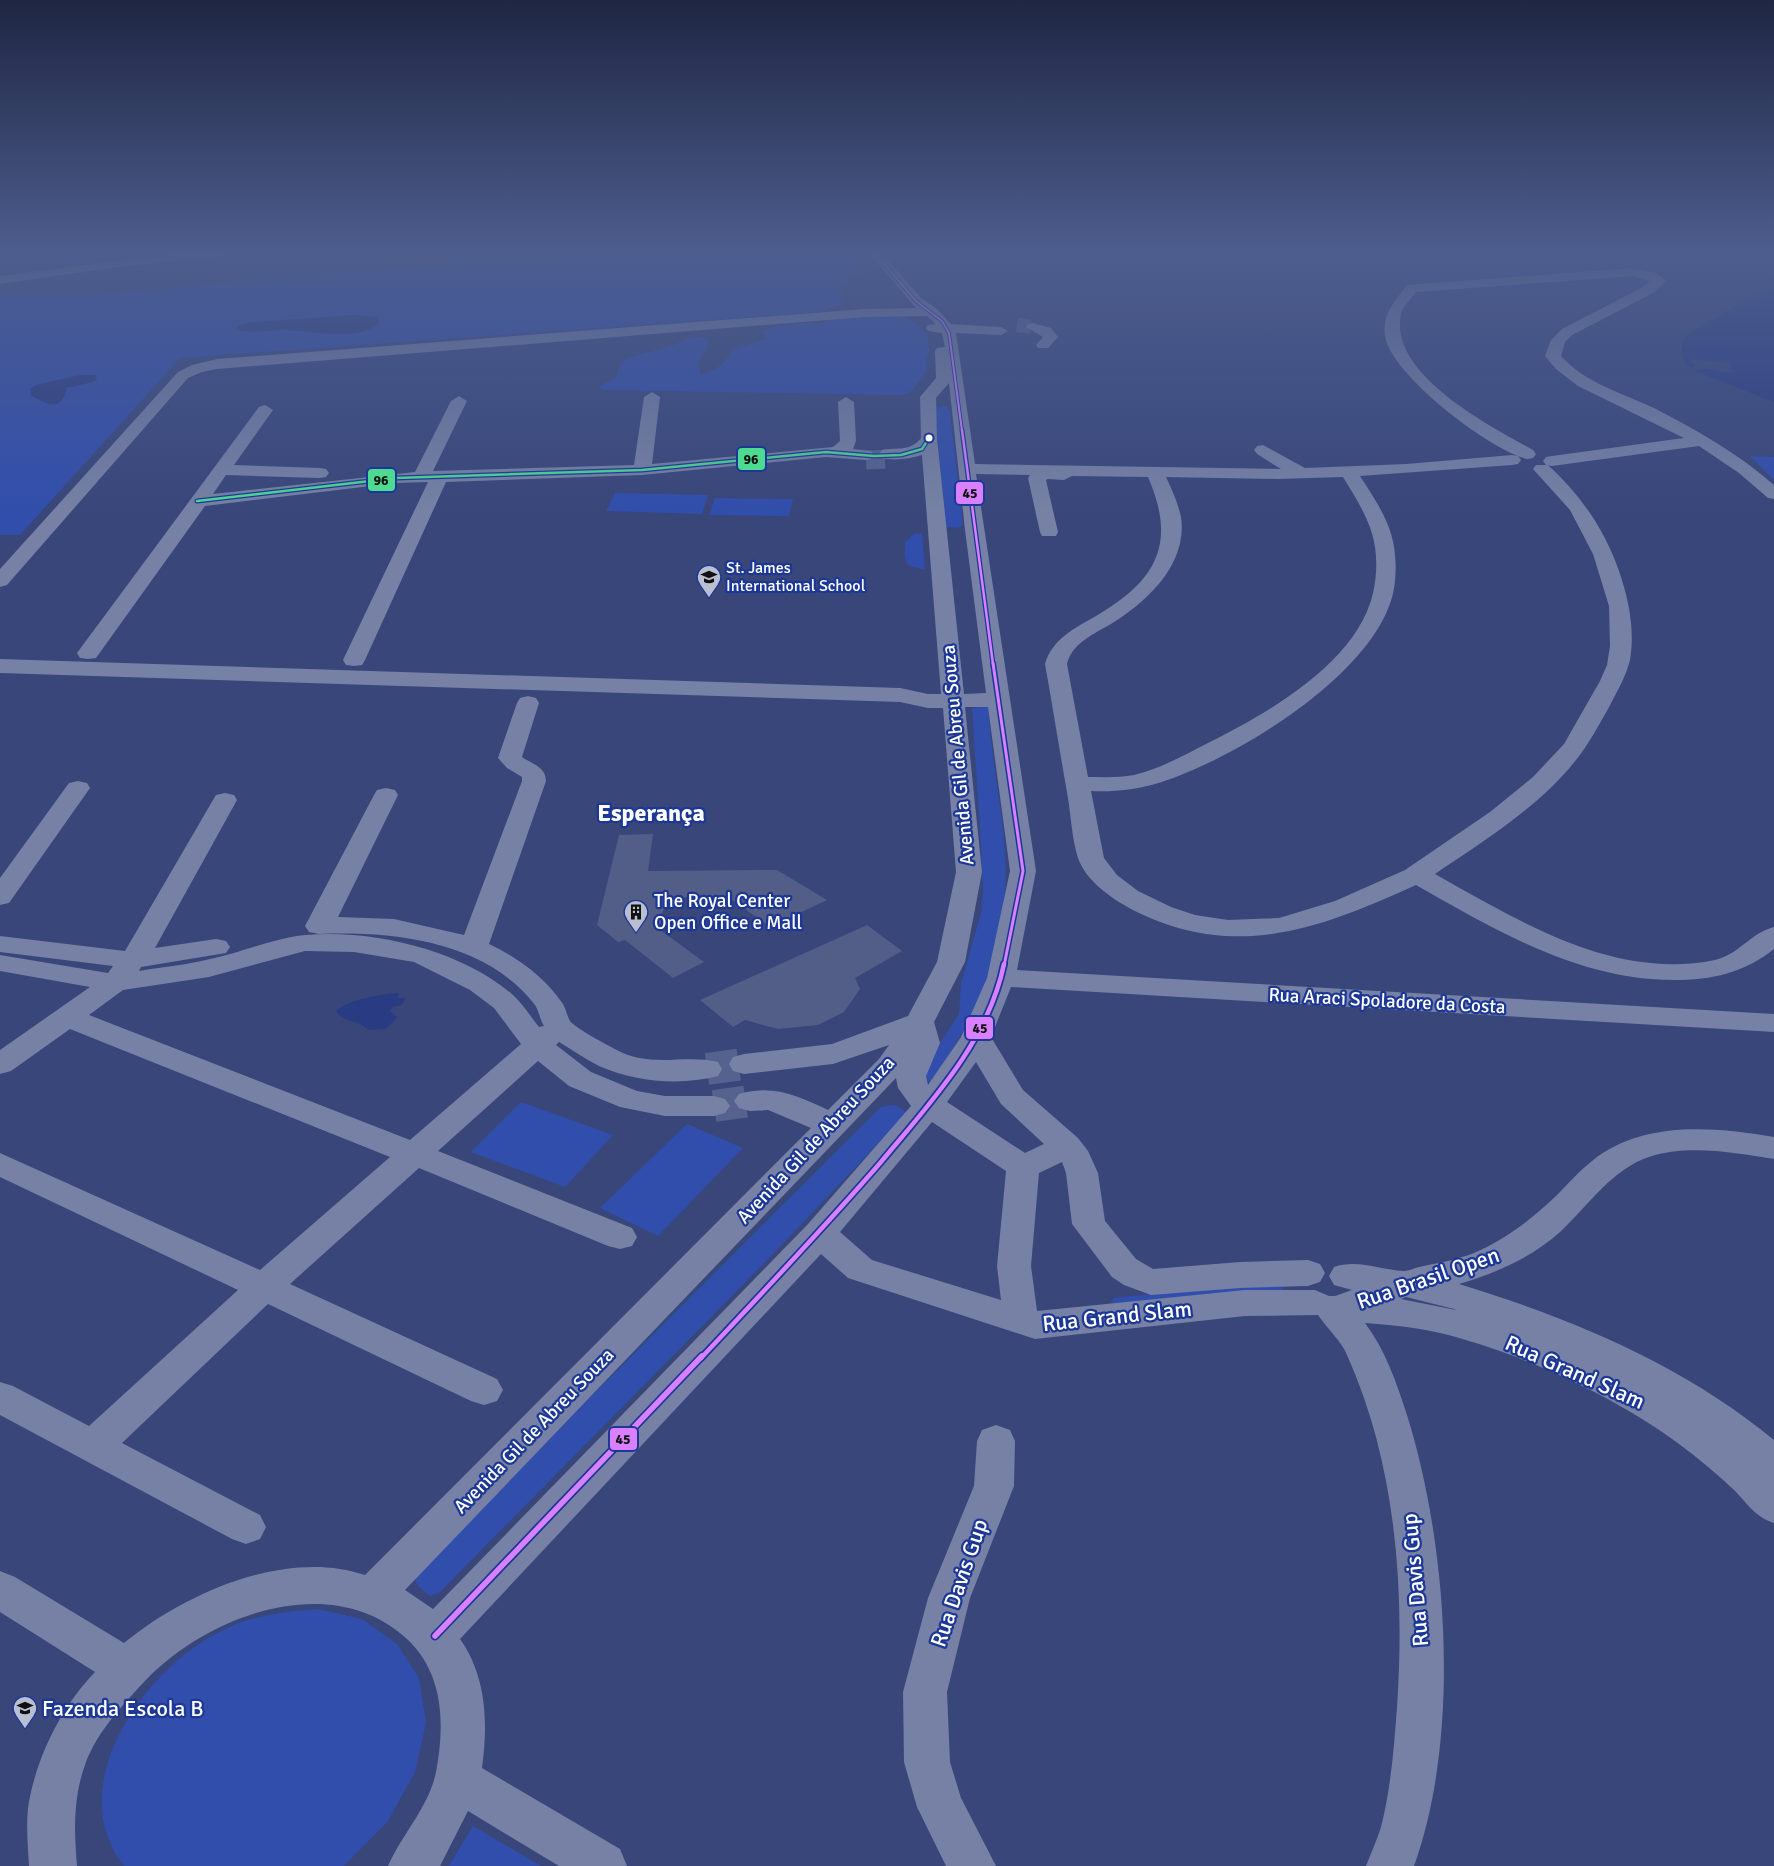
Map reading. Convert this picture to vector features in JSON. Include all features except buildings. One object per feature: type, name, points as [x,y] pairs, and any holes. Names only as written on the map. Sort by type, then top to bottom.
[{"type":"street","points":[[0,581],[183,375],[196,368],[217,364],[529,339]]},
{"type":"street","points":[[939,339],[942,347],[944,379],[928,395],[928,404],[947,403],[962,417]]},
{"type":"street","points":[[435,1636],[820,1232],[929,1105],[958,1067],[976,1038],[1001,978],[1023,871],[974,530],[953,352],[945,339]]},
{"type":"street","points":[[1043,345],[1049,339]]},
{"type":"street","points":[[1156,476],[1169,506],[1172,522],[1172,537],[1164,564],[1141,591],[1116,612],[1079,634],[1057,656],[1056,664],[1091,858],[1094,865],[1109,884],[1124,895],[1178,920],[1203,925],[1279,926],[1335,910],[1416,874],[1498,817],[1533,790],[1562,762],[1581,738],[1608,687],[1618,663],[1621,623],[1618,598],[1612,575],[1594,532],[1569,496],[1532,461],[1456,411],[1432,392],[1414,374],[1403,359],[1394,339]]},
{"type":"street","points":[[1559,339],[1553,356],[1562,366],[1584,381],[1694,437],[1732,460],[1774,494]]},
{"type":"street","points":[[642,470],[652,397]]},
{"type":"street","points":[[354,660],[431,476],[459,400]]},
{"type":"street","points":[[836,453],[847,446],[848,441],[846,402]]},
{"type":"street","name":"Avenida Gil de Abreu Souza","points":[[374,1594],[890,1066],[919,1022],[951,962],[969,872],[931,469],[928,404]]},
{"type":"street","points":[[88,653],[196,501],[265,410]]},
{"type":"street","points":[[1049,532],[1037,478],[1041,475],[1351,475],[1532,461],[1694,437]]},
{"type":"street","points":[[929,438],[922,450],[889,457],[931,469]]},
{"type":"street","points":[[1263,450],[1301,473]]},
{"type":"street","points":[[196,501],[396,478],[642,470],[820,452],[836,453],[851,459],[865,458]]},
{"type":"street","points":[[968,468],[1044,468],[1156,476],[1301,473],[1351,475]]},
{"type":"street","points":[[221,470],[396,478]]},
{"type":"street","points":[[1078,784],[1127,784],[1153,778],[1182,765],[1283,712],[1319,683],[1341,662],[1368,631],[1378,611],[1382,600],[1387,562],[1382,528],[1351,475]]},
{"type":"street","points":[[0,666],[900,696],[928,700],[953,695],[998,695]]},
{"type":"street","points":[[473,949],[534,781],[534,775],[530,770],[514,764],[510,758],[528,702]]},
{"type":"street","points":[[0,897],[78,788]]},
{"type":"street","points":[[320,926],[386,795]]},
{"type":"street","points":[[0,1064],[115,983],[133,960],[225,800]]},
{"type":"street","points":[[1416,874],[1544,942],[1592,962],[1619,968],[1677,972],[1716,968],[1739,960],[1774,935]]},
{"type":"street","points":[[0,944],[133,960],[198,951],[264,935],[320,926],[346,924],[389,926],[432,934],[490,956],[530,984],[550,1006],[548,1036],[263,1288],[93,1446]]},
{"type":"street","points":[[0,963],[115,983],[209,968],[305,943],[354,944],[389,948],[423,956],[480,984],[548,1036],[580,1079],[631,1100],[665,1106],[714,1106]]},
{"type":"street","name":"Rua Araci Spoladore da Costa","points":[[1001,978],[1774,1023]]},
{"type":"street","points":[[66,1017],[255,1090],[620,1237]]},
{"type":"street","points":[[744,1064],[842,1052],[919,1022],[925,1043],[911,1071],[910,1083],[916,1093],[929,1105],[1023,1167]]},
{"type":"street","points":[[548,1036],[626,1066],[666,1072],[707,1069]]},
{"type":"street","points":[[976,1038],[1012,1097],[1067,1146],[1023,1167]]},
{"type":"street","points":[[750,1102],[770,1099],[801,1110],[833,1126]]},
{"type":"street","name":"Rua Brasil Open","points":[[1405,1283],[1447,1275],[1510,1251],[1543,1228],[1604,1167],[1627,1154],[1648,1146],[1677,1141],[1710,1139],[1774,1148]]},
{"type":"street","name":"Rua Grand Slam","points":[[1067,1146],[1081,1166],[1089,1224],[1124,1268],[1136,1276],[1151,1282],[1240,1275],[1329,1293],[1486,1333],[1570,1365],[1663,1412],[1724,1457],[1754,1484],[1774,1506]]},
{"type":"street","points":[[0,1164],[484,1390]]},
{"type":"street","points":[[1021,1322],[1014,1266],[1023,1167]]},
{"type":"street","name":"Rua Grand Slam","points":[[820,1232],[860,1269],[1021,1322],[1051,1324],[1234,1304],[1281,1302],[1329,1293],[1405,1283],[1493,1307],[1540,1324],[1622,1361],[1682,1395],[1734,1430],[1774,1462]]},
{"type":"street","name":"Rua Davis Gup","points":[[1329,1293],[1364,1352],[1385,1409],[1402,1470],[1415,1535],[1421,1632],[1422,1694],[1416,1758],[1405,1824],[1390,1866]]},
{"type":"street","points":[[0,1397],[246,1527]]},
{"type":"street","name":"Rua Davis Gup","points":[[972,1866],[940,1807],[928,1762],[925,1692],[949,1598],[994,1486],[996,1441]]},
{"type":"street","points":[[53,1866],[50,1810],[68,1750],[102,1694],[150,1647],[205,1612],[263,1590],[321,1585],[374,1594],[407,1611],[435,1636],[458,1676],[465,1725],[458,1779],[439,1824],[412,1866]]},
{"type":"street","points":[[0,1590],[128,1668]]},
{"type":"street","points":[[458,1779],[603,1866]]},
{"type":"shaded area","points":[[0,339],[443,339],[180,358],[20,535],[0,535]]},
{"type":"shaded area","points":[[687,339],[708,340],[708,347],[699,361],[700,374],[709,372],[719,366],[727,359],[731,350],[767,339],[928,339],[929,343],[926,360],[927,370],[911,392],[903,395],[602,390],[600,386],[616,377],[621,362],[634,356],[672,346]]},
{"type":"shaded area","points":[[1685,339],[1774,339],[1774,402],[1695,371],[1704,369],[1730,373],[1736,372],[1730,368],[1731,363],[1692,359],[1691,362],[1695,365],[1692,369],[1682,356]]},
{"type":"shaded area","points":[[80,375],[95,375],[97,379],[93,382],[67,388],[63,399],[59,403],[47,403],[31,396],[30,389],[36,385]]},
{"type":"shaded area","points":[[947,406],[950,412],[963,525],[958,528],[946,527],[935,410],[936,407]]},
{"type":"shaded area","points":[[1750,456],[1774,457],[1774,480]]},
{"type":"shaded area","points":[[615,493],[708,495],[702,514],[606,511]]},
{"type":"shaded area","points":[[715,498],[793,499],[789,516],[709,515]]},
{"type":"shaded area","points":[[922,533],[925,570],[908,565],[905,557],[905,542],[914,534]]},
{"type":"shaded area","points":[[989,706],[1006,875],[997,944],[984,987],[961,1035],[933,1080],[922,1083],[922,1071],[959,1014],[961,984],[981,913],[983,894],[981,844],[972,708]]},
{"type":"shaded area","points":[[399,993],[397,998],[405,998],[402,1005],[393,1007],[390,1011],[397,1017],[386,1029],[368,1030],[360,1024],[343,1018],[336,1011],[357,1000]]},
{"type":"shaded area","points":[[521,1102],[613,1135],[565,1187],[471,1152]]},
{"type":"shaded area","points":[[898,1106],[907,1113],[776,1251],[440,1592],[430,1596],[419,1587],[415,1580],[418,1571],[436,1551],[881,1107]]},
{"type":"shaded area","points":[[687,1124],[743,1148],[658,1236],[600,1208]]},
{"type":"shaded area","points":[[1276,1281],[1283,1286],[1283,1291],[1112,1305],[1113,1298]]},
{"type":"shaded area","points":[[318,1609],[362,1619],[397,1644],[419,1678],[426,1723],[415,1772],[388,1821],[344,1866],[124,1866],[107,1835],[102,1801],[107,1767],[120,1734],[139,1702],[164,1673],[191,1650],[219,1632],[255,1618]]},
{"type":"shaded area","points":[[473,1826],[541,1866],[449,1866]]},
{"type":"tunnel","points":[[866,460],[891,459]]},
{"type":"tunnel","points":[[707,1069],[744,1064]]},
{"type":"tunnel","points":[[714,1106],[750,1101]]},
{"type":"transit line","name":"45","points":[[435,1636],[820,1233],[929,1105],[958,1067],[976,1037],[1001,978],[1023,871],[974,530],[950,339]]},
{"type":"transit line","name":"96","points":[[197,501],[396,478],[642,470],[826,452],[874,456],[901,455],[922,449],[929,438]]},
{"type":"place","name":"St. James International School","points":[[709,598]]},
{"type":"place","name":"The Royal Center Open Office e Mall","points":[[636,933]]},
{"type":"place","name":"Fazenda Escola B","points":[[25,1729]]},
{"type":"district","name":"Esperança","points":[[651,813]]}]
